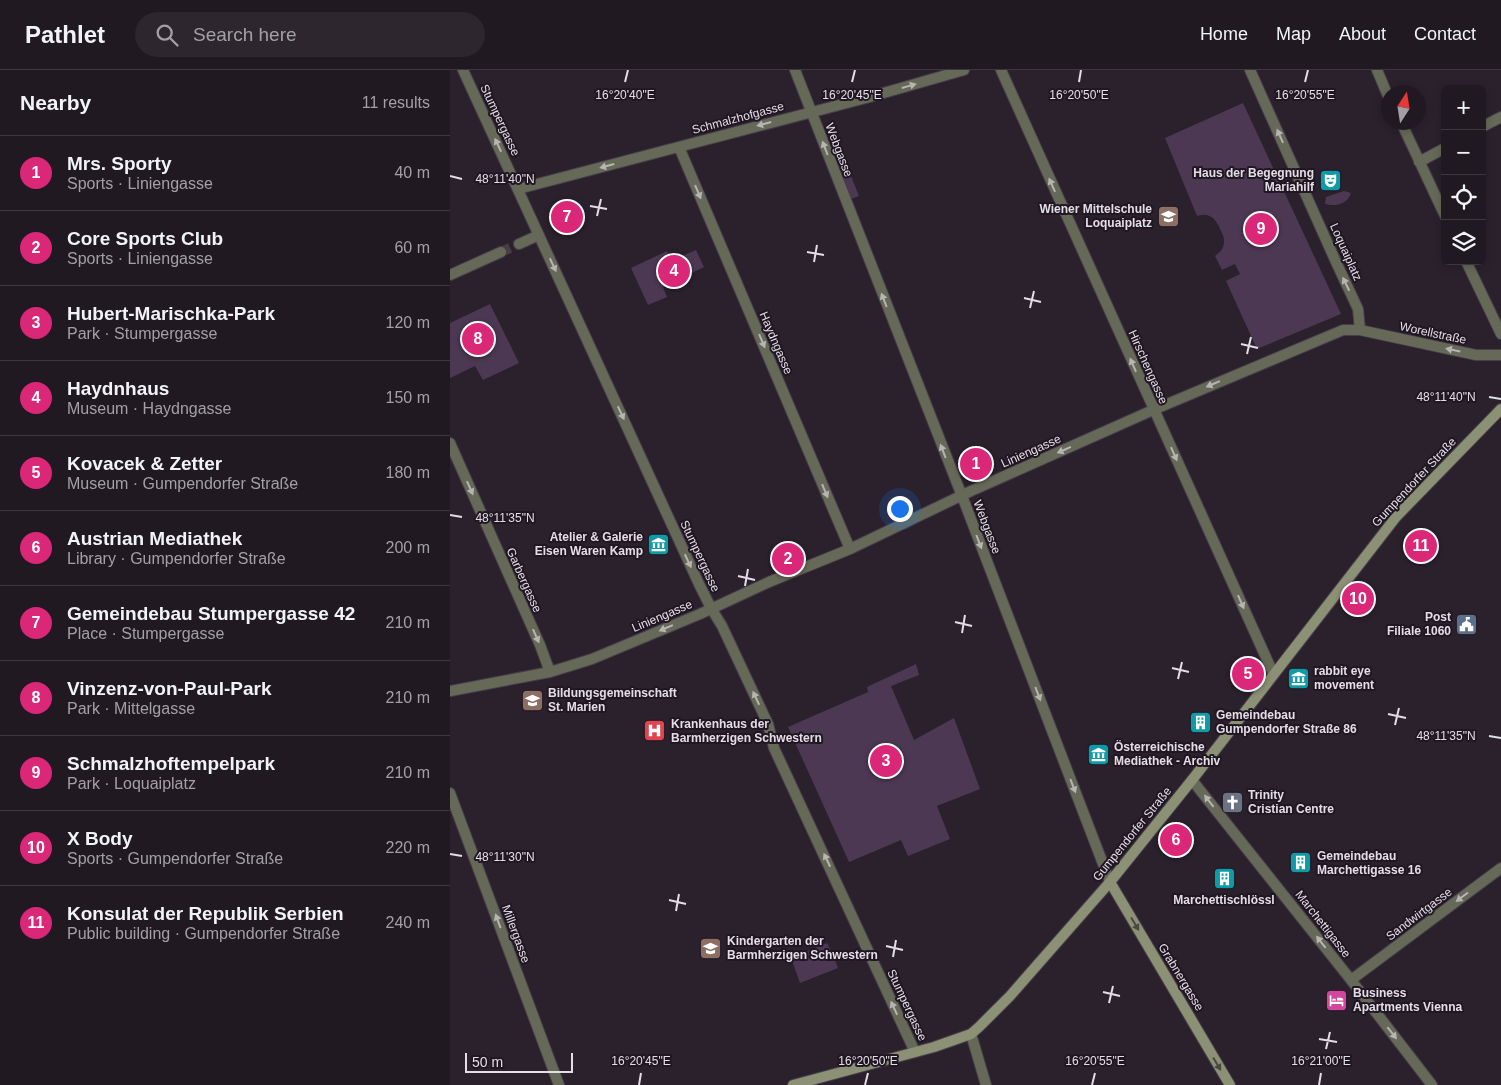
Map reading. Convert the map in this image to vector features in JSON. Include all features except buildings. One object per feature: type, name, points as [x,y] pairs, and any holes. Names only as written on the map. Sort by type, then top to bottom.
[{"type":"street","name":"Stumpergasse","points":[[463,70],[711,608],[722,626],[768,724],[772,744],[915,1052]]},
{"type":"street","name":"Webgasse","points":[[795,70],[962,496],[1110,882]]},
{"type":"street","name":"Schmalzhofgasse","points":[[518,189],[866,98],[964,70]]},
{"type":"street","name":"Hirschengasse","points":[[1001,70],[1273,673]]},
{"type":"street","name":"Loquaiplatz","points":[[1250,70],[1358,309],[1360,330]]},
{"type":"street","points":[[1377,70],[1383,85]]},
{"type":"street","points":[[1486,125],[1501,117]]},
{"type":"street","points":[[1405,130],[1441,208]]},
{"type":"street","name":"Haydngasse","points":[[679,147],[850,549]]},
{"type":"street","points":[[1419,162],[1441,150]]},
{"type":"street","points":[[519,244],[539,235]]},
{"type":"street","points":[[450,275],[501,252]]},
{"type":"street","points":[[1468,265],[1501,334]]},
{"type":"street","name":"Liniengasse","points":[[450,692],[550,672],[592,659],[850,549],[962,496],[1258,365],[1343,330],[1360,330]]},
{"type":"street","name":"Worellstraße","points":[[1360,330],[1476,355],[1501,355]]},
{"type":"street","name":"Gumpendorfer Straße","points":[[792,1085],[915,1052],[971,1034],[1010,996],[1110,882],[1192,780],[1273,673],[1396,517],[1501,409]]},
{"type":"street","name":"Garbergasse","points":[[450,443],[540,645],[550,672]]},
{"type":"street","name":"Marchettigasse","points":[[1192,780],[1432,1085]]},
{"type":"street","name":"Millergasse","points":[[450,792],[559,1085]]},
{"type":"street","name":"Sandwirtgasse","points":[[1351,980],[1501,868]]},
{"type":"street","name":"Grabnergasse","points":[[1110,882],[1230,1085]]},
{"type":"street","points":[[971,1034],[986,1085]]},
{"type":"shaded area","points":[[1243,103],[1341,314],[1257,349],[1226,281],[1240,274],[1235,264],[1222,270],[1215,256],[1224,245],[1223,235],[1212,218],[1206,215],[1197,216],[1165,138]]},
{"type":"shaded area","points":[[840,165],[849,171],[859,196],[851,199],[838,166]]},
{"type":"shaded area","points":[[1344,191],[1351,193],[1347,200],[1337,205],[1325,204],[1326,197]]},
{"type":"shaded area","points":[[696,250],[704,267],[663,287],[667,297],[648,305],[631,268],[667,251],[671,261]]},
{"type":"shaded area","points":[[490,304],[519,363],[483,380],[475,366],[450,378],[450,323]]},
{"type":"shaded area","points":[[916,664],[919,675],[891,686],[914,740],[954,718],[980,789],[937,806],[950,839],[908,856],[901,840],[849,862],[788,727],[868,692],[867,687]]},
{"type":"shaded area","points":[[827,943],[831,951],[830,957],[835,960],[838,968],[800,983],[791,958]]},
{"type":"tunnel","points":[[501,252],[519,244]]},
{"type":"place","name":"Haus der Begegnung Mariahilf","points":[[1330,180]]},
{"type":"place","name":"Wiener Mittelschule Loquaiplatz","points":[[1168,216]]},
{"type":"place","name":"Gemeindebau Stumpergasse 42","points":[[567,217]]},
{"type":"place","name":"Schmalzhoftempelpark","points":[[1261,229]]},
{"type":"place","name":"Haydnhaus","points":[[674,271]]},
{"type":"place","name":"Vinzenz-von-Paul-Park","points":[[478,339]]},
{"type":"place","name":"Mrs. Sporty","points":[[976,464]]},
{"type":"place","name":"Atelier & Galerie Eisen Waren Kamp","points":[[659,544]]},
{"type":"place","name":"Konsulat der Republik Serbien","points":[[1421,546]]},
{"type":"place","name":"Core Sports Club","points":[[788,559]]},
{"type":"place","name":"X Body","points":[[1358,599]]},
{"type":"place","name":"Post Filiale 1060","points":[[1467,624]]},
{"type":"place","name":"Kovacek & Zetter","points":[[1248,674]]},
{"type":"place","name":"rabbit eye movement","points":[[1298,678]]},
{"type":"place","name":"Bildungsgemeinschaft St. Marien","points":[[532,700]]},
{"type":"place","name":"Gemeindebau Gumpendorfer Straße 86","points":[[1200,722]]},
{"type":"place","name":"Krankenhaus der Barmherzigen Schwestern","points":[[655,731]]},
{"type":"place","name":"Österreichische Mediathek - Archiv","points":[[1098,754]]},
{"type":"place","name":"Hubert-Marischka-Park","points":[[886,761]]},
{"type":"place","name":"Trinity Cristian Centre","points":[[1232,802]]},
{"type":"place","name":"Austrian Mediathek","points":[[1176,840]]},
{"type":"place","name":"Gemeindebau Marchettigasse 16","points":[[1301,863]]},
{"type":"place","name":"Marchettischlössl","points":[[1224,879]]},
{"type":"place","name":"Kindergarten der Barmherzigen Schwestern","points":[[711,948]]},
{"type":"place","name":"Business Apartments Vienna","points":[[1337,1000]]}]
